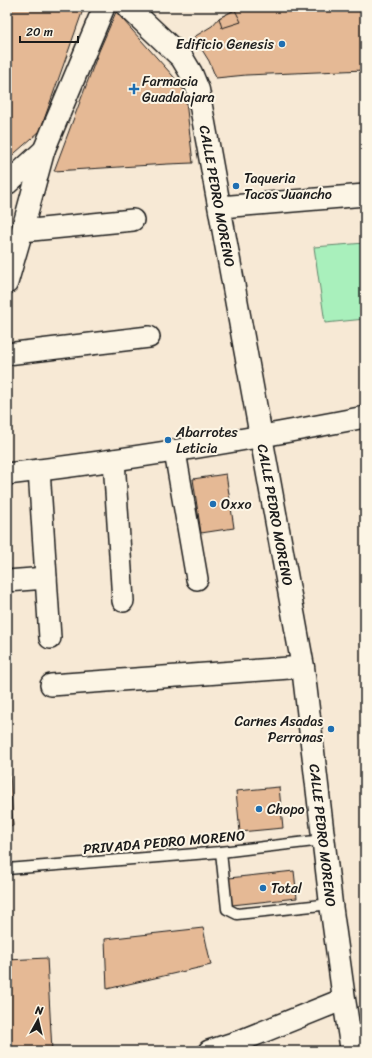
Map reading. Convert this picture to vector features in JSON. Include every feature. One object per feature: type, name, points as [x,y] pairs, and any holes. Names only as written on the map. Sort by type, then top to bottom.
[{"type":"street","points":[[7,283],[44,150],[104,7]]},
{"type":"street","name":"CALLE PEDRO MORENO","points":[[128,7],[182,58],[191,73],[198,90],[303,667],[331,904],[352,1051]]},
{"type":"street","points":[[7,184],[44,150]]},
{"type":"street","points":[[220,207],[365,195]]},
{"type":"street","points":[[22,232],[133,220]]},
{"type":"street","points":[[7,354],[149,337]]},
{"type":"street","points":[[7,474],[176,452],[365,418]]},
{"type":"street","points":[[176,452],[197,580]]},
{"type":"street","points":[[114,460],[123,601]]},
{"type":"street","points":[[39,470],[50,638]]},
{"type":"street","points":[[7,581],[46,578]]},
{"type":"street","points":[[51,685],[303,667]]},
{"type":"street","points":[[209,1051],[241,1046],[344,999]]},
{"type":"lane","name":"PRIVADA PEDRO MORENO","points":[[7,869],[221,852],[323,840]]},
{"type":"lane","points":[[221,852],[227,909],[237,914],[331,904]]},
{"type":"green space","points":[[365,243],[365,319],[325,323],[314,247]]},
{"type":"building","points":[[7,7],[84,7],[40,131],[7,160]]},
{"type":"building","name":"Edificio Genesis","points":[[240,7],[365,7],[365,70],[246,75],[216,78],[209,61],[194,37],[212,26],[219,18]]},
{"type":"building","points":[[235,10],[241,22],[222,28],[219,18]]},
{"type":"building","name":"Farmacia Guadalajara","points":[[116,12],[173,76],[185,92],[193,163],[54,171],[99,51]]},
{"type":"building","name":"Oxxo","points":[[226,474],[234,528],[201,533],[193,479]]},
{"type":"building","points":[[8,737],[13,826],[7,826]]},
{"type":"building","name":"Chopo","points":[[279,787],[283,828],[240,832],[236,791]]},
{"type":"building","name":"Total","points":[[294,871],[297,898],[232,905],[229,878]]},
{"type":"building","points":[[203,928],[211,965],[107,989],[105,939]]},
{"type":"building","points":[[47,958],[52,1051],[7,1051],[7,960]]},
{"type":"place","name":"Edificio Genesis","points":[[282,44]]},
{"type":"place","name":"Farmacia Guadalajara","points":[[134,89]]},
{"type":"place","name":"Taqueria Tacos Juancho","points":[[236,186]]},
{"type":"place","name":"Abarrotes Leticia","points":[[168,440]]},
{"type":"place","name":"Oxxo","points":[[213,504]]},
{"type":"place","name":"Carnes Asadas Perronas","points":[[331,729]]},
{"type":"place","name":"Chopo","points":[[259,809]]},
{"type":"place","name":"Total","points":[[263,888]]}]
